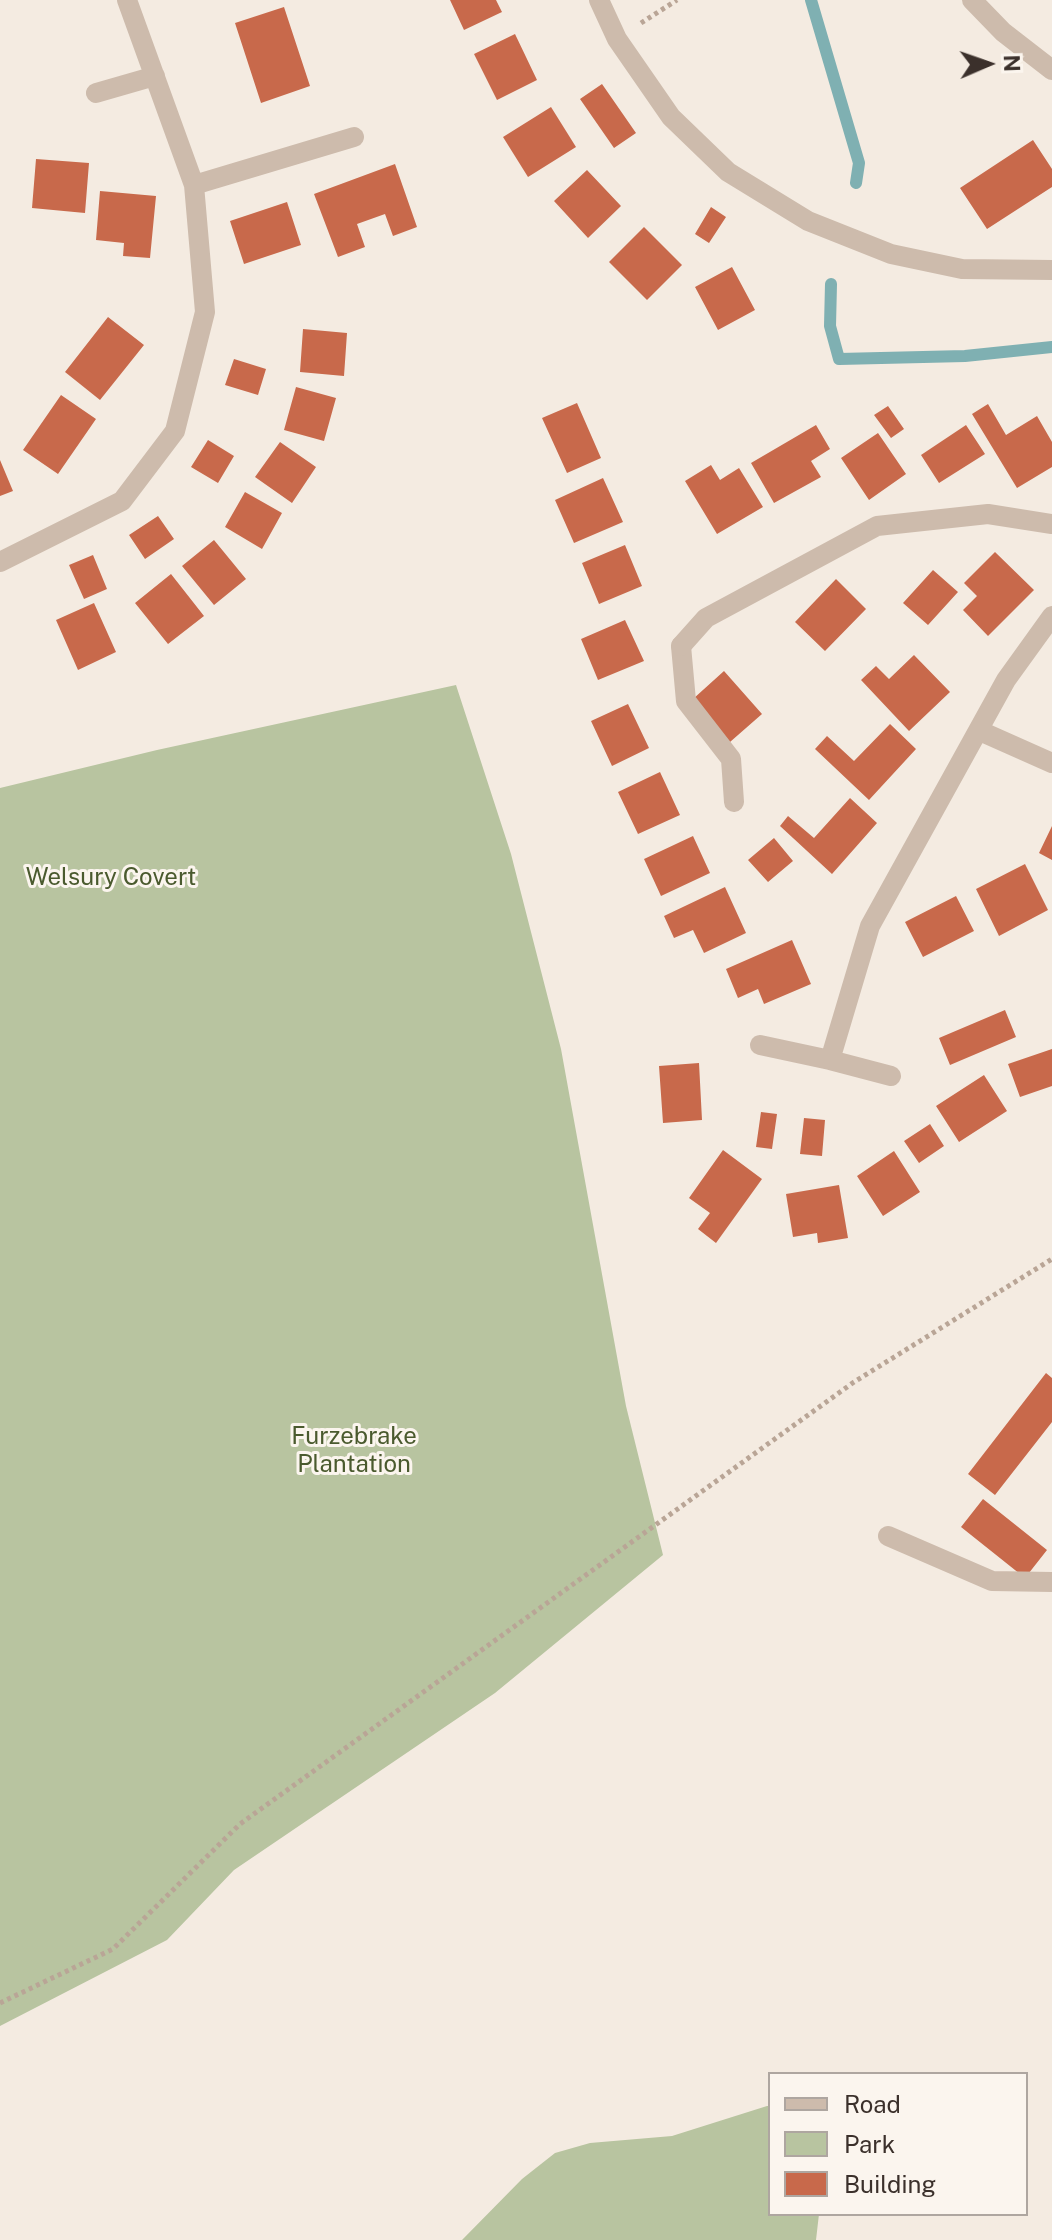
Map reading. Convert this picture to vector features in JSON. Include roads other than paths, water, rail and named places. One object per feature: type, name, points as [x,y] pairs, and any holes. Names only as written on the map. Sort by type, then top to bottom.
[{"type":"street","points":[[0,562],[122,501],[175,431],[205,312],[194,185],[127,0]]},
{"type":"street","points":[[599,0],[617,39],[671,117],[728,172],[808,221],[891,254],[962,269],[1052,270]]},
{"type":"street","points":[[972,0],[1003,32],[1052,70]]},
{"type":"street","points":[[96,93],[155,76]]},
{"type":"street","points":[[194,185],[354,137]]},
{"type":"street","points":[[734,802],[731,759],[686,701],[681,646],[706,618],[877,526],[988,514],[1052,524]]},
{"type":"street","points":[[830,1060],[870,926],[1006,680],[1052,616]]},
{"type":"street","points":[[980,731],[1052,763]]},
{"type":"street","points":[[760,1045],[891,1076]]},
{"type":"street","points":[[888,1536],[992,1581],[1052,1582]]},
{"type":"waterway","points":[[811,0],[859,163],[856,183]]},
{"type":"waterway","points":[[831,284],[830,326],[839,359],[965,356],[1052,347]]},
{"type":"park label","name":"Welsury Covert","points":[[111,878]]},
{"type":"park label","name":"Furzebrake Plantation","points":[[354,1451]]}]
